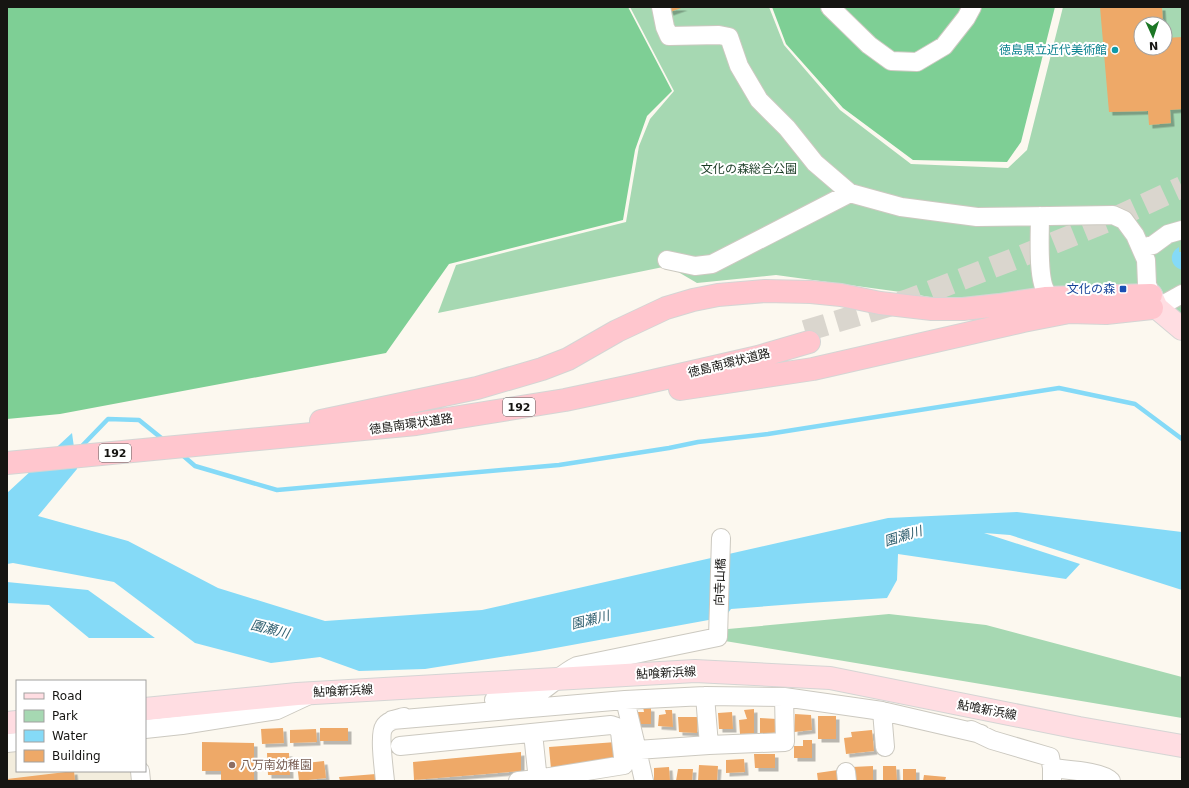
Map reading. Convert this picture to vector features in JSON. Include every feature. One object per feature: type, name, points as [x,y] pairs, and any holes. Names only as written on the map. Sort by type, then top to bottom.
[{"type":"highway","points":[[321,421],[477,388],[542,370],[568,359],[624,328],[666,308],[693,300],[718,295],[765,291],[811,292],[840,295],[886,304],[932,309],[962,309],[999,306],[1045,298],[1154,302]]},
{"type":"highway","points":[[416,424],[563,407],[813,369],[1023,321],[1069,312],[1106,313],[1154,302]]},
{"type":"highway","name":"徳島南環状道路","points":[[7,453],[222,437],[361,431],[416,424],[557,401],[631,386],[737,362],[807,337],[647,372],[488,401],[321,421],[222,437],[7,463]]},
{"type":"main road","points":[[1154,302],[1182,329]]},
{"type":"main road","name":"鮎喰新浜線","points":[[146,709],[313,693],[694,671],[830,678],[1079,728],[1182,746]]},
{"type":"street","points":[[662,7],[665,27],[669,36],[719,35],[729,37],[739,66],[760,100],[787,128],[815,163],[850,193],[901,207],[977,217],[1113,215],[1124,220],[1135,235],[1146,260],[1147,284],[1154,302]]},
{"type":"street","points":[[830,7],[869,45],[891,61],[917,62],[944,46],[966,18],[972,7]]},
{"type":"street","points":[[668,260],[695,266],[712,264],[850,193]]},
{"type":"street","points":[[1040,216],[1041,279],[1048,294],[1055,297],[1154,302],[1182,294]]},
{"type":"street","points":[[1141,248],[1154,245],[1168,234],[1182,230]]},
{"type":"street","name":"向寺山橋","points":[[556,679],[567,670],[577,666],[718,637],[721,541]]},
{"type":"street","points":[[384,781],[382,735],[384,727],[392,720],[439,708],[534,694],[544,689],[556,679]]},
{"type":"street","points":[[888,690],[921,710],[981,734],[992,740],[1050,757],[1052,774],[1090,773],[1108,777],[1111,781]]},
{"type":"street","points":[[146,729],[182,725],[277,710],[313,693]]},
{"type":"street","points":[[392,720],[625,700],[705,696],[784,697],[882,711],[981,734]]},
{"type":"street","points":[[705,696],[709,745]]},
{"type":"street","points":[[637,750],[785,742],[784,697]]},
{"type":"street","points":[[625,700],[644,781]]},
{"type":"street","points":[[882,711],[885,747]]},
{"type":"street","points":[[400,746],[611,725],[618,727],[624,765],[537,780],[518,781]]},
{"type":"street","points":[[533,733],[537,780]]},
{"type":"shaded area","points":[[16,752],[16,772],[133,772],[133,781],[7,781],[7,753]]},
{"type":"green space","points":[[7,7],[628,7],[672,91],[647,116],[635,150],[623,220],[449,264],[386,353],[60,414],[7,419]]},
{"type":"green space","name":"文化の森総合公園","points":[[630,7],[769,7],[784,45],[840,110],[911,164],[1008,168],[1027,150],[1063,7],[1182,7],[1182,318],[1158,286],[961,303],[908,293],[776,275],[697,283],[668,266],[438,313],[456,265],[626,222],[639,146],[650,119],[674,91]]},
{"type":"green space","points":[[772,7],[1055,7],[1021,142],[1007,162],[913,160],[843,108],[786,44]]},
{"type":"green space","points":[[889,614],[986,625],[1182,677],[1182,718],[725,641],[728,629]]},
{"type":"water","points":[[1179,247],[1179,252],[1182,252],[1182,270],[1175,266],[1172,260],[1173,253]]},
{"type":"water","name":"園瀬川","points":[[72,433],[77,469],[38,516],[128,541],[218,588],[325,621],[482,610],[888,518],[1017,512],[1182,532],[1182,590],[1010,535],[984,533],[1080,564],[1066,579],[898,554],[897,580],[887,598],[731,609],[725,617],[539,651],[425,669],[359,671],[320,657],[271,663],[195,643],[114,582],[13,563],[7,564],[7,493]]},
{"type":"water","points":[[7,582],[88,590],[155,638],[89,638],[49,605],[7,603]]},
{"type":"building","points":[[668,7],[684,7],[670,12]]},
{"type":"building","points":[[1100,7],[1162,7],[1163,16],[1133,16],[1133,56],[1173,56],[1173,38],[1182,37],[1182,109],[1170,110],[1171,123],[1149,125],[1148,111],[1109,112]]},
{"type":"building","points":[[643,707],[651,708],[651,724],[634,724],[633,712],[644,712]]},
{"type":"building","points":[[754,709],[754,733],[740,734],[739,720],[747,719],[744,710]]},
{"type":"building","points":[[665,710],[672,710],[673,727],[658,726],[659,715],[666,714]]},
{"type":"building","points":[[732,712],[733,729],[719,729],[718,713]]},
{"type":"building","points":[[795,714],[811,715],[812,730],[794,732]]},
{"type":"building","points":[[818,716],[836,716],[836,739],[818,739]]},
{"type":"building","points":[[678,717],[698,717],[697,733],[679,732]]},
{"type":"building","points":[[760,718],[777,719],[778,732],[760,735]]},
{"type":"building","points":[[283,728],[284,743],[262,744],[261,729]]},
{"type":"building","points":[[320,728],[348,728],[348,741],[320,741]]},
{"type":"building","points":[[316,729],[317,742],[290,743],[290,730]]},
{"type":"building","points":[[872,730],[874,751],[846,754],[844,738],[852,737],[851,732]]},
{"type":"building","points":[[803,740],[812,740],[812,758],[794,758],[794,746],[803,746]]},
{"type":"building","points":[[202,742],[254,743],[254,781],[221,781],[221,771],[202,771]]},
{"type":"building","points":[[616,742],[616,760],[551,769],[549,747]]},
{"type":"building","points":[[521,752],[521,771],[414,780],[413,762]]},
{"type":"building","points":[[267,753],[289,753],[290,775],[268,775]]},
{"type":"building","points":[[754,754],[775,754],[775,768],[755,768]]},
{"type":"building","points":[[744,759],[745,772],[726,773],[726,760]]},
{"type":"building","points":[[324,761],[326,778],[299,781],[297,764]]},
{"type":"building","points":[[699,765],[718,766],[717,780],[698,781]]},
{"type":"building","points":[[873,766],[873,780],[853,781],[852,767]]},
{"type":"building","points":[[883,766],[896,766],[897,781],[883,781]]},
{"type":"building","points":[[669,767],[670,781],[654,781],[654,768]]},
{"type":"building","points":[[678,769],[693,769],[692,781],[676,781]]},
{"type":"building","points":[[903,769],[916,769],[916,781],[903,781]]},
{"type":"building","points":[[838,770],[839,781],[818,781],[817,773]]},
{"type":"building","points":[[74,772],[75,781],[7,781],[7,779]]},
{"type":"building","points":[[376,774],[376,781],[340,781],[339,777]]},
{"type":"building","points":[[924,775],[946,777],[945,781],[923,781]]},
{"type":"waterway","points":[[180,453],[195,466],[277,490],[559,465],[698,442],[768,434],[1059,388],[1135,404],[1182,439]]},
{"type":"waterway","points":[[80,448],[108,419],[139,420],[165,441]]},
{"type":"tunnel","points":[[805,331],[908,300],[1108,221],[1182,187]]},
{"type":"place","name":"徳島県立近代美術館","points":[[1115,50]]},
{"type":"place","name":"文化の森","points":[[1123,289]]},
{"type":"place","name":"八万南幼稚園","points":[[232,765]]}]
